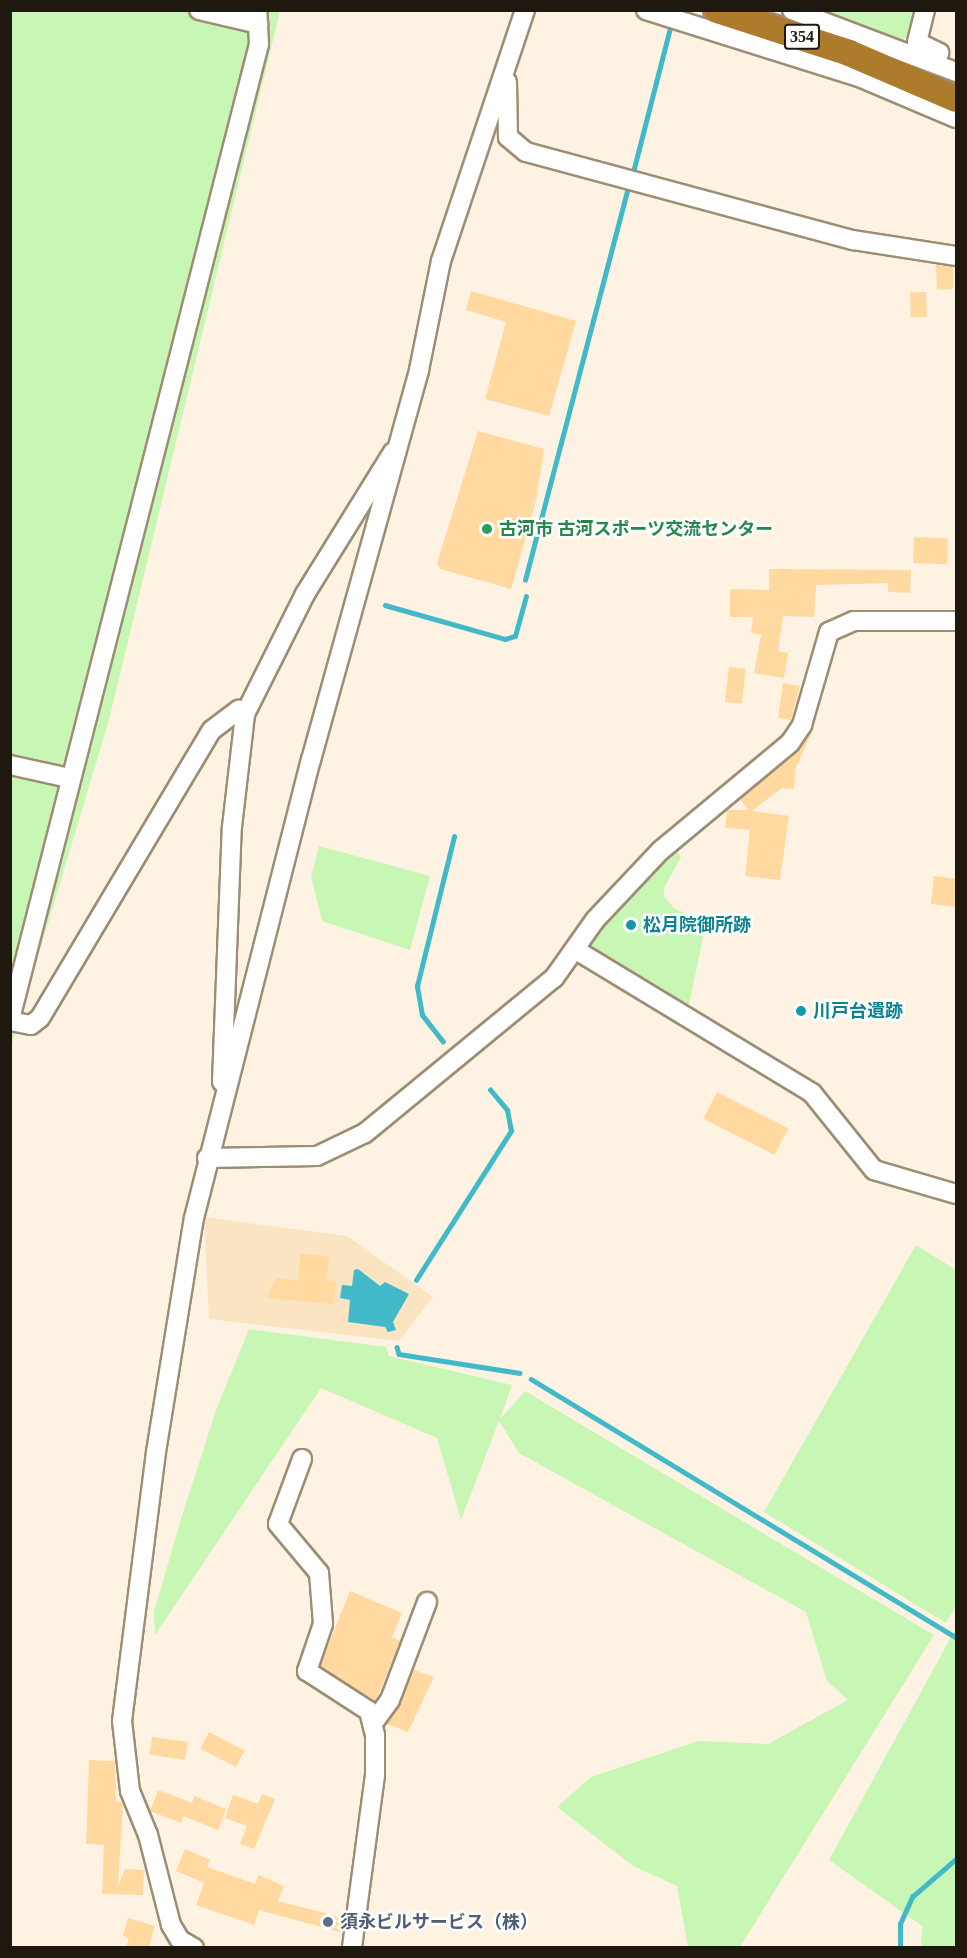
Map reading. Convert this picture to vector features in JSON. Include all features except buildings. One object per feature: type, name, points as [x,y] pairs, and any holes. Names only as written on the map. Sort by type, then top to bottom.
[{"type":"highway","name":"354","points":[[717,10],[885,67],[957,99]]},
{"type":"street","points":[[199,10],[258,17],[259,44],[69,778],[10,1020],[31,1025],[40,1018],[212,730],[239,710],[245,714]]},
{"type":"street","points":[[194,1947],[175,1934],[148,1835],[130,1791],[123,1744],[124,1696],[156,1452],[207,1158],[400,442],[443,251],[525,10]]},
{"type":"street","points":[[646,10],[859,77],[957,118]]},
{"type":"street","points":[[792,10],[957,72]]},
{"type":"street","points":[[925,10],[917,42],[957,62]]},
{"type":"street","points":[[507,65],[506,126],[514,146],[630,181],[864,242],[957,256]]},
{"type":"street","points":[[220,1111],[232,827],[245,714],[304,594],[400,442]]},
{"type":"street","points":[[207,1158],[295,1159],[341,1147],[443,1073],[554,978],[576,950],[595,920],[660,851],[790,742],[802,725],[829,632],[854,621],[957,621]]},
{"type":"street","points":[[10,765],[69,778]]},
{"type":"street","points":[[576,950],[812,1093],[874,1170],[957,1194]]},
{"type":"street","points":[[302,1459],[278,1524],[319,1573],[323,1624],[307,1671],[353,1698],[374,1722]]},
{"type":"street","points":[[352,1947],[375,1775],[374,1722],[390,1700],[427,1602]]},
{"type":"shaded area","points":[[204,1217],[347,1236],[433,1297],[399,1341],[209,1319]]},
{"type":"green space","points":[[227,10],[247,16],[249,11],[280,11],[109,720],[11,1047],[11,11]]},
{"type":"green space","points":[[813,11],[913,11],[911,29],[903,41]]},
{"type":"green space","points":[[319,846],[430,876],[410,950],[322,921],[311,877]]},
{"type":"green space","points":[[674,847],[681,857],[664,888],[664,896],[674,908],[706,923],[689,1005],[587,945],[591,933]]},
{"type":"green space","points":[[916,1245],[956,1270],[956,1606],[946,1623],[764,1512]]},
{"type":"green space","points":[[249,1329],[386,1347],[389,1356],[512,1385],[500,1419],[525,1391],[934,1635],[740,1947],[688,1947],[677,1886],[633,1866],[557,1807],[591,1777],[698,1741],[768,1744],[848,1700],[827,1681],[806,1612],[519,1453],[499,1421],[461,1520],[437,1438],[321,1388],[155,1635],[154,1612],[181,1519],[216,1410]]},
{"type":"green space","points":[[956,1628],[956,1947],[921,1947],[922,1926],[829,1860]]},
{"type":"water","points":[[358,1269],[380,1286],[385,1282],[409,1294],[393,1322],[396,1330],[388,1332],[385,1327],[348,1322],[350,1300],[340,1298],[342,1285],[352,1286],[354,1270]]},
{"type":"waterway","points":[[632,176],[670,28]]},
{"type":"waterway","points":[[525,580],[629,184]]},
{"type":"waterway","points":[[385,605],[505,639],[515,636],[526,596]]},
{"type":"waterway","points":[[443,1042],[422,1015],[417,986],[454,837]]},
{"type":"waterway","points":[[416,1280],[511,1131],[507,1110],[490,1090]]},
{"type":"waterway","points":[[397,1347],[399,1354],[520,1373]]},
{"type":"waterway","points":[[531,1379],[956,1637]]},
{"type":"waterway","points":[[900,1948],[900,1924],[912,1897],[956,1859]]},
{"type":"place","name":"古河市 古河スポーツ交流センター","points":[[487,529]]},
{"type":"place","name":"松月院御所跡","points":[[631,925]]},
{"type":"place","name":"川戸台遺跡","points":[[801,1011]]},
{"type":"place","name":"須永ビルサービス（株）","points":[[328,1922]]}]
